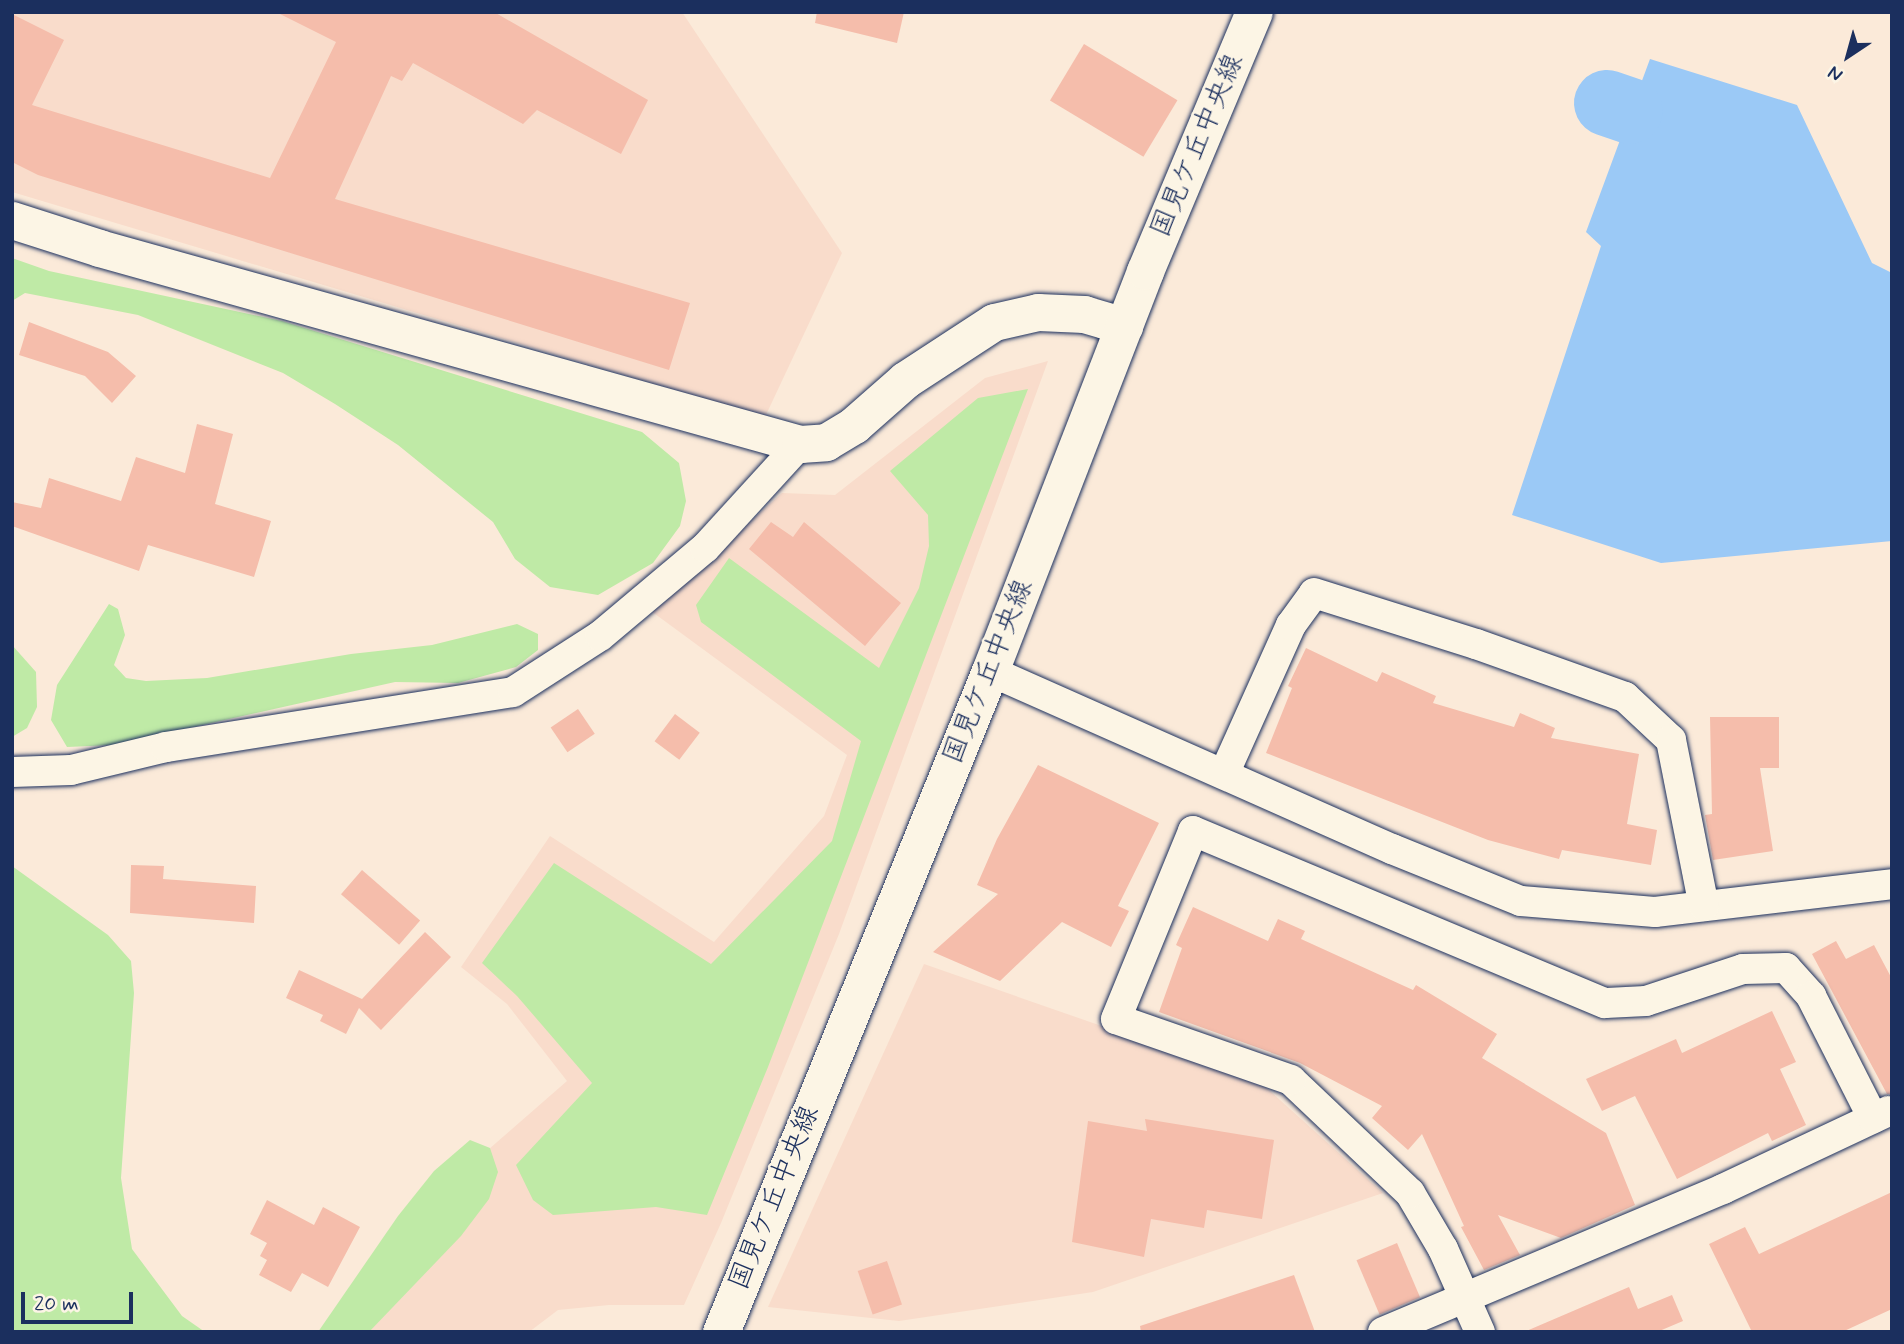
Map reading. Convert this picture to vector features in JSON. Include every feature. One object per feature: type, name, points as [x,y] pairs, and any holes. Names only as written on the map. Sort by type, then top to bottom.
[{"type":"street","name":"国見ケ丘中央線","points":[[721,1332],[990,671],[1124,326],[1254,12]]},
{"type":"street","points":[[12,220],[99,248],[800,444],[826,442],[854,425],[905,380],[994,322],[1038,312],[1084,314],[1124,326]]},
{"type":"street","points":[[12,772],[71,770],[166,747],[513,692],[600,636],[705,548],[800,444]]},
{"type":"street","points":[[1223,774],[1291,625],[1314,593],[1476,644],[1625,697],[1671,740],[1704,906]]},
{"type":"street","points":[[990,671],[1521,901],[1656,912],[1892,884]]},
{"type":"street","points":[[1383,1332],[1466,1297],[1723,1189],[1883,1114],[1811,996],[1786,968],[1743,969],[1646,1001],[1605,1003],[1193,831],[1116,1019],[1291,1080],[1410,1193],[1443,1249],[1466,1297],[1480,1332]]},
{"type":"shaded area","points":[[12,12],[682,12],[842,253],[765,417],[12,192]]},
{"type":"shaded area","points":[[1048,361],[839,934],[721,1223],[684,1305],[609,1305],[558,1310],[529,1332],[340,1332],[388,1237],[567,1081],[507,1004],[461,967],[550,836],[714,942],[824,816],[847,755],[651,611],[782,493],[835,495],[985,378]]},
{"type":"shaded area","points":[[924,964],[1259,1081],[1383,1193],[1093,1292],[899,1321],[768,1307]]},
{"type":"green space","points":[[12,258],[49,271],[282,321],[642,432],[679,463],[686,501],[680,526],[653,563],[598,595],[550,587],[515,559],[493,522],[398,445],[335,404],[283,373],[138,315],[25,293],[12,301]]},
{"type":"green space","points":[[1028,389],[768,1067],[707,1215],[656,1207],[553,1215],[533,1200],[516,1165],[592,1083],[517,996],[482,963],[554,863],[711,964],[832,841],[861,741],[701,622],[696,605],[729,558],[879,668],[919,588],[929,546],[928,515],[890,471],[978,398]]},
{"type":"green space","points":[[109,604],[118,609],[125,635],[114,665],[126,678],[146,681],[207,678],[351,654],[432,645],[517,624],[538,634],[538,650],[516,667],[458,683],[395,682],[113,745],[67,747],[51,720],[57,685]]},
{"type":"green space","points":[[12,645],[36,672],[37,707],[27,728],[12,737]]},
{"type":"green space","points":[[12,866],[108,935],[131,961],[134,993],[121,1178],[132,1249],[182,1316],[205,1332],[12,1332]]},
{"type":"green space","points":[[470,1140],[490,1148],[498,1172],[489,1199],[461,1236],[369,1332],[318,1332],[398,1216],[434,1171]]},
{"type":"water","points":[[1650,59],[1797,105],[1872,263],[1892,273],[1892,541],[1661,563],[1512,515],[1601,246],[1586,232]]},
{"type":"building","points":[[276,12],[494,12],[648,100],[621,154],[537,110],[523,124],[413,63],[402,81],[391,76],[335,199],[690,303],[669,370],[38,175],[12,162],[12,14],[64,40],[32,105],[270,178],[336,42]]},
{"type":"building","points":[[817,12],[904,12],[897,43],[815,23]]},
{"type":"building","points":[[1084,44],[1177,100],[1143,157],[1050,101]]},
{"type":"building","points":[[29,322],[108,352],[136,376],[112,403],[85,376],[19,355]]},
{"type":"building","points":[[197,424],[233,434],[215,504],[271,521],[254,577],[148,545],[139,571],[12,526],[12,502],[41,508],[49,478],[121,501],[136,457],[185,473]]},
{"type":"building","points":[[771,522],[793,537],[804,522],[901,603],[865,646],[749,549]]},
{"type":"building","points":[[1306,648],[1377,682],[1382,672],[1436,696],[1433,703],[1514,727],[1520,713],[1555,728],[1551,738],[1639,754],[1627,824],[1657,830],[1651,865],[1562,850],[1559,859],[1488,840],[1266,753],[1292,688],[1288,686]]},
{"type":"building","points":[[578,709],[595,734],[567,752],[551,727]]},
{"type":"building","points":[[675,714],[700,733],[679,760],[655,741]]},
{"type":"building","points":[[1710,717],[1779,717],[1779,768],[1760,768],[1773,851],[1713,860],[1705,815],[1712,814]]},
{"type":"building","points":[[1038,765],[1159,823],[1118,906],[1129,911],[1111,947],[1062,922],[1000,981],[933,952],[998,894],[977,885],[997,839]]},
{"type":"building","points":[[131,865],[164,866],[163,879],[256,886],[254,923],[130,913]]},
{"type":"building","points":[[362,870],[420,921],[399,945],[341,894]]},
{"type":"building","points":[[1193,907],[1268,941],[1278,919],[1305,931],[1301,939],[1413,990],[1416,985],[1497,1034],[1482,1058],[1606,1133],[1635,1205],[1561,1238],[1498,1215],[1520,1255],[1484,1270],[1461,1227],[1464,1226],[1422,1134],[1408,1150],[1372,1118],[1382,1106],[1300,1063],[1159,1012],[1182,948],[1176,945]]},
{"type":"building","points":[[425,932],[451,957],[381,1030],[359,1008],[346,1034],[320,1021],[323,1015],[286,998],[299,970],[362,999]]},
{"type":"building","points":[[1836,941],[1846,959],[1874,945],[1892,979],[1892,1094],[1887,1094],[1812,954]]},
{"type":"building","points":[[1772,1011],[1796,1062],[1780,1069],[1806,1125],[1772,1141],[1768,1133],[1677,1179],[1635,1096],[1602,1111],[1586,1079],[1676,1039],[1682,1053]]},
{"type":"building","points":[[1145,1119],[1274,1140],[1262,1219],[1207,1210],[1204,1228],[1151,1219],[1144,1257],[1072,1242],[1088,1121],[1147,1131]]},
{"type":"building","points":[[1892,1192],[1892,1309],[1842,1332],[1752,1332],[1709,1244],[1745,1227],[1759,1254]]},
{"type":"building","points":[[267,1200],[314,1225],[323,1207],[360,1227],[328,1287],[302,1273],[291,1292],[259,1275],[267,1260],[260,1256],[267,1243],[250,1234]]},
{"type":"building","points":[[1397,1243],[1420,1297],[1380,1315],[1356,1260]]},
{"type":"building","points":[[887,1261],[902,1304],[873,1315],[858,1271]]},
{"type":"building","points":[[1294,1275],[1315,1332],[1141,1332],[1140,1326]]},
{"type":"building","points":[[1629,1287],[1638,1309],[1672,1295],[1683,1321],[1657,1332],[1524,1332]]},
{"type":"waterway","points":[[1607,103],[1630,111]]}]
